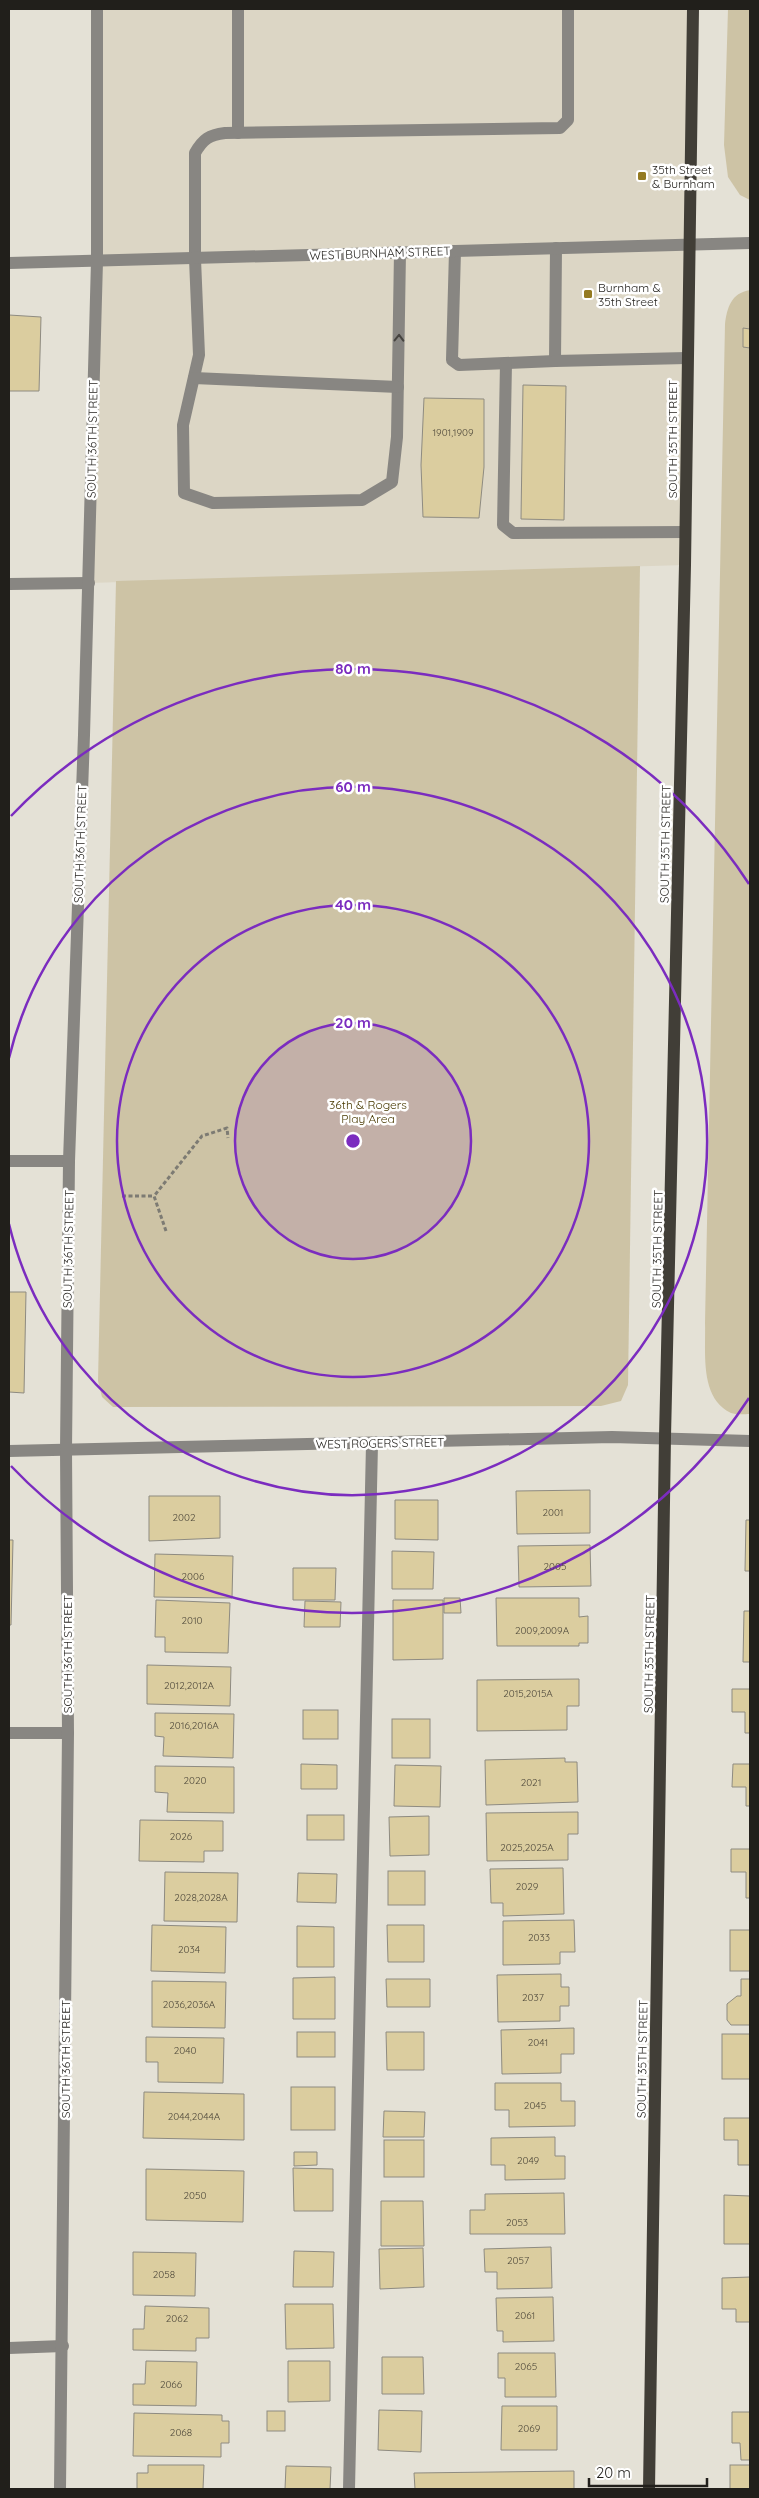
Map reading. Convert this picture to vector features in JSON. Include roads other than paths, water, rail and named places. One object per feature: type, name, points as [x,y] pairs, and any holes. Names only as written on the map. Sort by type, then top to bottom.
[{"type":"main road","name":"SOUTH 35TH STREET","points":[[649,2489],[665,1437],[685,532],[693,9]]},
{"type":"street","name":"SOUTH 36TH STREET","points":[[60,2489],[68,1733],[66,1450],[69,1161],[89,583],[97,262],[97,9]]},
{"type":"street","points":[[238,9],[238,133]]},
{"type":"street","points":[[400,252],[397,437],[392,482],[362,500],[213,503],[184,493],[182,425],[199,355],[195,259],[195,153],[202,142],[212,134],[560,128],[568,120],[568,9]]},
{"type":"street","name":"WEST BURNHAM STREET","points":[[9,263],[750,243]]},
{"type":"street","points":[[555,361],[556,248]]},
{"type":"street","points":[[455,251],[452,360],[459,365],[687,358]]},
{"type":"street","points":[[506,363],[503,525],[514,534],[685,532]]},
{"type":"street","points":[[194,378],[398,387]]},
{"type":"street","points":[[9,584],[89,583]]},
{"type":"street","points":[[9,1161],[69,1161]]},
{"type":"street","name":"WEST ROGERS STREET","points":[[9,1451],[665,1437],[750,1441]]},
{"type":"street","points":[[349,2489],[372,1444]]},
{"type":"street","points":[[9,1733],[68,1733]]},
{"type":"street","points":[[9,2348],[63,2346]]},
{"type":"place","name":"35th Street & Burnham","points":[[642,176]]},
{"type":"place","name":"Burnham & 35th Street","points":[[588,294]]},
{"type":"park label","name":"36th & Rogers Play Area","points":[[368,1111]]}]
